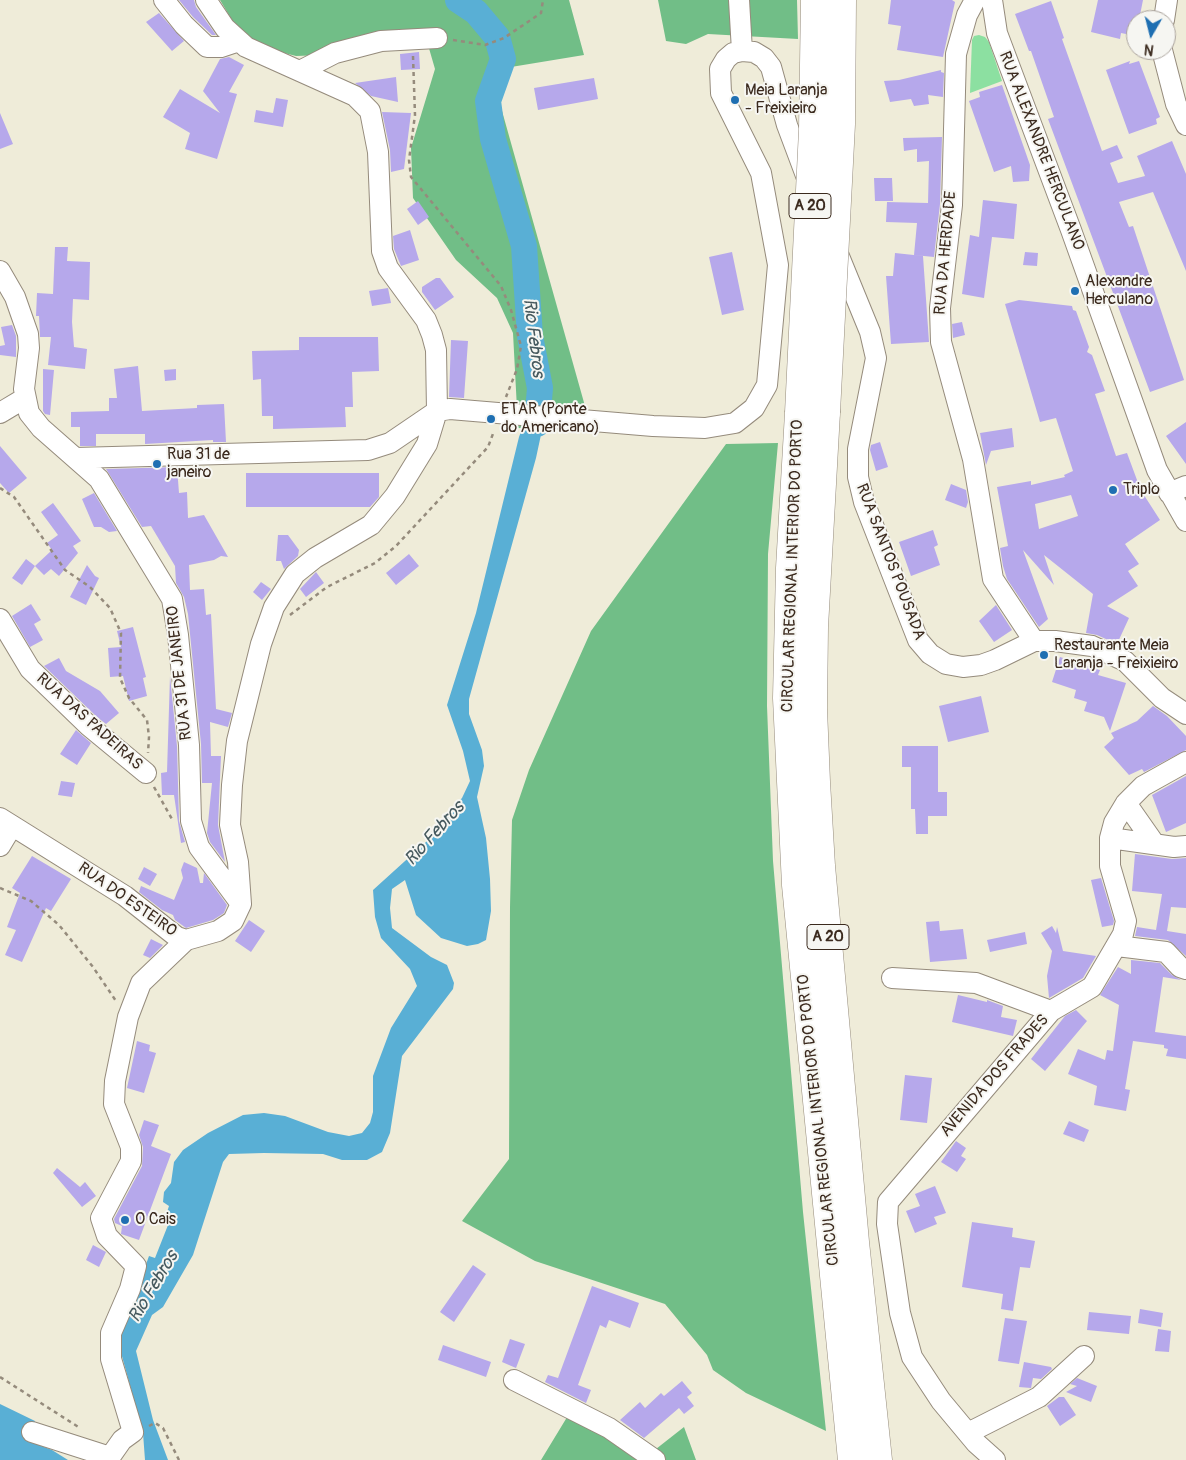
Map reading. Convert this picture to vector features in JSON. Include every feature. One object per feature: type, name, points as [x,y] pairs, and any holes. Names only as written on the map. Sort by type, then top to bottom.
[{"type":"highway","name":"CIRCULAR REGIONAL INTERIOR DO PORTO","points":[[816,0],[813,130],[790,568],[786,698],[796,885],[852,1460]]},
{"type":"highway","name":"CIRCULAR REGIONAL INTERIOR DO PORTO","points":[[842,0],[841,124],[814,627],[814,709],[816,782],[822,866],[855,1242],[878,1460]]},
{"type":"street","points":[[164,0],[184,25],[207,47],[221,47],[239,41]]},
{"type":"street","points":[[186,940],[218,931],[233,921],[241,904],[238,862],[230,825],[232,785],[237,742],[265,634],[274,607],[295,574],[314,558],[371,525],[395,496],[427,444],[438,411],[436,350],[432,335],[426,320],[388,268],[382,251],[378,152],[370,111],[355,96],[246,47],[225,28],[206,0]]},
{"type":"street","points":[[76,458],[368,450],[390,443],[438,411],[457,409],[653,426],[713,427],[740,420],[754,408],[761,398],[770,370],[777,256],[762,173],[726,104],[719,80],[720,69],[726,59],[742,51],[739,0]]},
{"type":"street","name":"RUA DA HERDADE","points":[[975,0],[967,15],[956,54],[952,205],[940,308],[941,342],[973,459],[993,579],[1034,641]]},
{"type":"street","name":"RUA ALEXANDRE HERCULANO","points":[[992,0],[997,33],[1071,230],[1157,470],[1177,490],[1186,521]]},
{"type":"street","points":[[300,71],[335,53],[381,41],[437,38]]},
{"type":"street","name":"RUA SANTOS POUSADA","points":[[742,51],[754,52],[764,58],[771,67],[792,141],[870,332],[876,358],[858,449],[858,477],[864,502],[918,640],[930,654],[946,664],[963,667],[981,665],[995,660],[1034,641],[1074,642],[1107,651],[1125,661],[1180,711],[1186,729]]},
{"type":"street","points":[[1165,60],[1176,104],[1186,125]]},
{"type":"street","points":[[0,271],[18,303],[28,334],[30,348],[25,398],[0,413]]},
{"type":"street","name":"RUA 31 DE JANEIRO","points":[[25,398],[33,421],[99,479],[172,599],[178,635],[189,745],[191,821],[199,846],[241,904]]},
{"type":"street","name":"RUA DAS PADEIRAS","points":[[0,619],[30,668],[89,726],[146,773]]},
{"type":"street","name":"AVENIDA DOS FRADES","points":[[968,1433],[929,1385],[912,1357],[906,1339],[887,1224],[888,1202],[1051,1012],[1092,987],[1124,934],[1126,921],[1110,866],[1110,838],[1114,823],[1126,803],[1143,786],[1186,762]]},
{"type":"street","points":[[1126,803],[1154,843]]},
{"type":"street","points":[[0,846],[6,822]]},
{"type":"street","name":"RUA DO ESTEIRO","points":[[6,822],[125,896],[186,940],[141,983],[128,1017],[115,1081],[114,1104],[131,1147],[131,1162],[101,1218],[107,1236],[136,1266],[130,1289],[111,1333],[111,1359],[133,1432],[122,1440],[110,1457],[32,1432]]},
{"type":"street","points":[[1110,838],[1186,846]]},
{"type":"street","points":[[1117,946],[1166,952],[1180,967],[1186,969]]},
{"type":"street","points":[[892,978],[976,983],[1051,1012]]},
{"type":"street","points":[[995,1460],[968,1433],[1040,1397],[1084,1356]]},
{"type":"street","points":[[514,1380],[609,1428],[655,1460]]},
{"type":"path","points":[[437,38],[485,45],[503,39],[541,13],[543,0]]},
{"type":"path","points":[[411,40],[415,115],[409,160],[411,177],[501,286],[508,302],[521,346],[517,369],[506,399]]},
{"type":"path","points":[[265,634],[327,587],[375,563],[396,546],[488,446],[496,425]]},
{"type":"path","points":[[0,488],[14,497],[65,570],[90,587],[110,608],[121,633],[120,678],[129,698],[146,720],[149,737],[146,773]]},
{"type":"path","points":[[0,888],[31,901],[59,925],[94,967],[128,1017]]},
{"type":"path","points":[[0,1377],[85,1432]]},
{"type":"path","points":[[156,1423],[162,1428],[179,1460]]},
{"type":"green space","points":[[220,0],[569,0],[584,55],[511,67],[493,79],[592,431],[518,428],[513,333],[497,298],[456,260],[413,198],[411,148],[435,69],[426,38],[350,54],[296,56],[261,47],[235,25]]},
{"type":"green space","points":[[658,0],[797,0],[798,39],[708,34],[686,44],[666,41]]},
{"type":"green space","points":[[974,36],[985,37],[989,42],[1002,81],[970,93],[972,40]]},
{"type":"green space","points":[[778,443],[768,554],[767,706],[773,861],[803,1212],[826,1431],[746,1393],[713,1370],[707,1355],[665,1304],[535,1261],[462,1221],[509,1159],[512,820],[529,770],[591,631],[726,444]]},
{"type":"green space","points":[[572,1409],[642,1460],[541,1460]]},
{"type":"green space","points":[[684,1427],[696,1460],[642,1460]]},
{"type":"water","points":[[540,388],[543,393],[542,430],[536,458],[469,699],[469,714],[482,750],[484,766],[477,797],[486,838],[490,879],[491,911],[486,940],[467,946],[441,938],[416,915],[405,880],[392,889],[390,908],[392,928],[431,957],[447,965],[454,983],[453,989],[402,1056],[390,1133],[382,1152],[367,1160],[342,1160],[323,1154],[229,1154],[223,1162],[193,1255],[163,1307],[152,1315],[136,1351],[153,1420],[168,1460],[145,1460],[143,1433],[120,1349],[122,1331],[149,1256],[155,1258],[170,1220],[165,1218],[169,1206],[163,1202],[164,1192],[171,1183],[174,1162],[183,1150],[208,1133],[243,1115],[264,1113],[285,1116],[328,1132],[349,1136],[362,1133],[370,1123],[373,1112],[373,1076],[391,1028],[417,986],[410,969],[381,938],[375,917],[373,890],[426,842],[442,819],[462,798],[470,781],[463,751],[447,705],[476,613],[519,437],[535,394]]},
{"type":"water","points":[[0,1404],[35,1421],[31,1442],[52,1450],[68,1460],[0,1460]]},
{"type":"building","points":[[179,0],[194,0],[196,7],[216,35],[212,35]]},
{"type":"building","points":[[891,0],[952,0],[955,2],[943,57],[897,50],[901,26],[888,24]]},
{"type":"building","points":[[1098,0],[1143,0],[1141,10],[1126,10],[1126,34],[1121,33],[1120,39],[1091,32]]},
{"type":"building","points":[[1051,1],[1064,38],[1062,39],[1102,151],[1117,145],[1123,158],[1110,163],[1118,183],[1145,176],[1137,156],[1172,141],[1186,174],[1186,271],[1153,192],[1119,202],[1129,227],[1133,226],[1184,380],[1150,392],[1048,119],[1054,117],[1031,51],[1029,51],[1015,14]]},
{"type":"building","points":[[159,13],[184,41],[172,51],[146,22]]},
{"type":"building","points":[[419,52],[420,69],[401,70],[400,54]]},
{"type":"building","points":[[229,57],[244,65],[229,92],[237,94],[217,159],[185,149],[190,133],[163,117],[180,89],[220,113],[203,91],[220,59]]},
{"type":"building","points":[[1130,61],[1129,64],[1139,61],[1160,117],[1156,119],[1157,124],[1129,134],[1106,70]]},
{"type":"building","points":[[941,70],[944,73],[943,97],[928,95],[929,104],[914,106],[911,99],[890,102],[884,81],[899,80]]},
{"type":"building","points":[[396,77],[398,102],[371,96],[355,83]]},
{"type":"building","points":[[594,78],[598,99],[538,110],[534,88]]},
{"type":"building","points":[[1002,85],[1030,165],[1029,181],[1013,182],[1011,166],[994,172],[969,101],[980,97],[979,92]]},
{"type":"building","points":[[276,98],[288,100],[283,127],[254,122],[256,110],[273,113]]},
{"type":"building","points":[[382,112],[411,113],[404,169],[391,172],[390,150]]},
{"type":"building","points":[[0,113],[13,144],[0,149]]},
{"type":"building","points":[[942,137],[940,204],[934,257],[914,255],[917,223],[886,222],[887,202],[928,203],[929,161],[917,162],[917,149],[904,151],[903,138]]},
{"type":"building","points":[[874,178],[892,178],[893,201],[875,201]]},
{"type":"building","points":[[983,200],[1017,204],[1014,239],[992,237],[984,298],[962,294],[970,235],[979,237]]},
{"type":"building","points":[[418,201],[429,217],[418,225],[407,209]]},
{"type":"building","points":[[410,230],[419,260],[401,266],[394,249],[393,236]]},
{"type":"building","points":[[55,247],[68,247],[67,261],[90,262],[89,300],[73,299],[74,347],[87,349],[85,369],[48,365],[51,337],[40,337],[39,316],[36,316],[37,293],[53,294]]},
{"type":"building","points":[[732,252],[744,310],[722,315],[709,257]]},
{"type":"building","points":[[1025,252],[1038,253],[1037,266],[1023,265]]},
{"type":"building","points":[[895,253],[923,256],[929,342],[891,344],[886,276],[893,276]]},
{"type":"building","points":[[436,278],[440,278],[454,297],[435,310],[422,292],[422,287]]},
{"type":"building","points":[[388,288],[391,303],[372,306],[369,291]]},
{"type":"building","points":[[1019,300],[1072,306],[1073,310],[1076,311],[1089,347],[1087,352],[1092,355],[1105,391],[1095,394],[1116,456],[1127,453],[1137,480],[1144,492],[1142,492],[1160,520],[1125,544],[1139,564],[1128,571],[1138,586],[1107,606],[1129,618],[1117,644],[1097,635],[1086,633],[1093,594],[1044,555],[1054,585],[1023,550],[1048,619],[1039,627],[1007,579],[1000,548],[1008,546],[997,487],[1031,481],[1031,485],[1065,477],[1064,475],[1073,471],[1056,418],[1040,422],[1005,304]],"holes":[[[1071,495],[1078,516],[1039,529],[1035,504]]]},
{"type":"building","points":[[962,322],[965,335],[953,338],[952,324]]},
{"type":"building","points":[[12,325],[16,336],[16,357],[0,355],[0,346],[5,345],[1,327]]},
{"type":"building","points":[[299,337],[378,337],[379,371],[352,372],[353,407],[345,407],[346,427],[273,429],[273,416],[262,416],[261,379],[253,380],[252,351],[299,350]]},
{"type":"building","points":[[451,340],[468,341],[464,398],[449,397]]},
{"type":"building","points":[[138,366],[142,411],[197,408],[197,405],[224,404],[226,442],[213,442],[213,440],[145,444],[145,434],[96,434],[96,446],[80,446],[80,427],[71,427],[71,412],[109,411],[109,398],[117,398],[114,369]]},
{"type":"building","points":[[43,369],[54,370],[50,415],[45,414],[43,411]]},
{"type":"building","points":[[176,369],[176,380],[165,381],[164,370]]},
{"type":"building","points":[[1186,422],[1186,464],[1166,436]]},
{"type":"building","points":[[1012,428],[1014,447],[991,451],[986,465],[980,433]]},
{"type":"building","points":[[880,442],[888,467],[876,471],[870,450],[871,445]]},
{"type":"building","points":[[0,446],[27,478],[9,493],[0,483]]},
{"type":"building","points":[[177,467],[179,493],[187,492],[188,518],[204,515],[228,557],[221,556],[214,560],[189,565],[190,590],[204,589],[206,615],[211,614],[216,709],[232,713],[228,727],[210,722],[211,756],[221,756],[218,825],[225,862],[210,842],[207,833],[212,783],[202,783],[201,744],[188,614],[184,597],[176,583],[175,566],[151,526],[142,527],[106,469]]},
{"type":"building","points":[[246,473],[379,473],[379,497],[370,507],[246,507]]},
{"type":"building","points":[[951,484],[966,490],[968,502],[966,508],[945,500]]},
{"type":"building","points":[[94,493],[117,531],[109,532],[101,527],[94,527],[82,499]]},
{"type":"building","points":[[53,503],[81,541],[73,546],[78,553],[59,576],[51,569],[44,575],[35,566],[52,550],[47,543],[58,535],[41,512]]},
{"type":"building","points":[[933,530],[938,545],[934,547],[940,565],[911,576],[899,542]]},
{"type":"building","points":[[278,535],[288,535],[299,550],[298,556],[284,569],[281,561],[276,561]]},
{"type":"building","points":[[409,554],[419,566],[396,585],[386,573]]},
{"type":"building","points":[[26,559],[35,566],[22,585],[12,578]]},
{"type":"building","points":[[87,565],[95,576],[99,578],[86,605],[70,597]]},
{"type":"building","points":[[316,572],[324,583],[306,597],[300,589]]},
{"type":"building","points":[[261,582],[271,589],[262,600],[253,592]]},
{"type":"building","points":[[31,604],[41,620],[34,624],[43,640],[30,647],[12,616]]},
{"type":"building","points":[[996,605],[1012,630],[994,642],[979,621]]},
{"type":"building","points":[[133,627],[146,677],[143,678],[147,696],[129,701],[123,676],[110,677],[108,648],[121,647],[117,631]]},
{"type":"building","points":[[1060,657],[1100,670],[1098,675],[1126,683],[1110,731],[1104,717],[1084,711],[1087,702],[1074,698],[1076,690],[1052,682]]},
{"type":"building","points":[[59,658],[66,671],[100,691],[119,713],[106,724],[97,717],[44,666]]},
{"type":"building","points":[[170,676],[177,746],[179,821],[185,842],[181,843],[174,795],[162,795],[161,773],[167,772]]},
{"type":"building","points":[[981,696],[989,732],[948,742],[939,706]]},
{"type":"building","points":[[1153,706],[1167,716],[1186,736],[1186,750],[1144,772],[1142,769],[1129,775],[1104,747],[1114,738],[1111,733],[1137,721]]},
{"type":"building","points":[[76,730],[91,743],[77,765],[60,754]]},
{"type":"building","points":[[902,746],[938,746],[938,792],[947,792],[947,816],[928,816],[928,834],[916,834],[915,809],[911,809],[911,767],[902,767]]},
{"type":"building","points":[[1186,776],[1186,823],[1166,832],[1152,795]]},
{"type":"building","points":[[61,781],[75,783],[72,797],[58,795]]},
{"type":"building","points":[[1135,854],[1172,859],[1186,858],[1186,908],[1171,907],[1167,931],[1186,934],[1186,956],[1168,940],[1135,936],[1137,927],[1156,930],[1162,894],[1132,891]]},
{"type":"building","points":[[32,856],[71,879],[51,911],[46,908],[22,962],[5,955],[16,930],[7,927],[20,893],[12,888]]},
{"type":"building","points":[[184,862],[197,868],[200,883],[203,883],[204,873],[227,905],[224,913],[213,920],[186,928],[175,920],[173,915],[162,910],[139,892],[141,886],[174,900],[183,878],[181,870]]},
{"type":"building","points":[[144,867],[157,874],[150,886],[138,879]]},
{"type":"building","points":[[1101,878],[1114,921],[1113,925],[1102,927],[1091,880]]},
{"type":"building","points":[[249,920],[265,931],[251,952],[235,941]]},
{"type":"building","points":[[939,921],[940,931],[963,929],[967,959],[930,962],[926,922]]},
{"type":"building","points":[[1052,926],[1056,933],[1057,927],[1063,951],[1096,956],[1083,978],[1049,998],[1047,976],[1052,951],[1041,933]]},
{"type":"building","points":[[1025,932],[1027,944],[990,952],[987,940]]},
{"type":"building","points":[[151,939],[163,945],[150,958],[143,955]]},
{"type":"building","points":[[1131,960],[1160,963],[1172,975],[1181,980],[1163,977],[1155,1032],[1186,1036],[1186,1059],[1166,1056],[1168,1049],[1164,1048],[1164,1045],[1133,1041],[1125,1089],[1130,1090],[1126,1111],[1094,1105],[1097,1086],[1068,1074],[1078,1049],[1105,1060],[1107,1050],[1113,1051],[1119,1005],[1100,995],[1118,967],[1131,974]]},
{"type":"building","points":[[958,995],[987,1002],[987,1000],[1003,1006],[1001,1017],[1017,1020],[1013,1036],[952,1022]]},
{"type":"building","points":[[1076,1010],[1087,1021],[1045,1071],[1031,1059],[1065,1016]]},
{"type":"building","points":[[137,1041],[150,1045],[149,1051],[156,1053],[144,1093],[127,1088]]},
{"type":"building","points":[[905,1075],[932,1078],[927,1123],[900,1120]]},
{"type":"building","points":[[144,1120],[159,1125],[151,1146],[171,1154],[139,1240],[121,1234],[122,1226],[115,1223],[114,1219],[142,1166],[143,1147],[139,1135]]},
{"type":"building","points":[[1069,1121],[1089,1130],[1084,1142],[1063,1134]]},
{"type":"building","points":[[956,1141],[966,1148],[961,1156],[966,1159],[957,1172],[941,1162]]},
{"type":"building","points":[[57,1168],[80,1187],[85,1182],[96,1196],[82,1207],[53,1173]]},
{"type":"building","points":[[935,1186],[946,1213],[934,1217],[937,1224],[915,1233],[906,1211],[920,1206],[915,1194]]},
{"type":"building","points":[[972,1222],[1013,1228],[1012,1237],[1035,1241],[1030,1268],[1020,1267],[1013,1311],[1001,1309],[1003,1294],[962,1287]]},
{"type":"building","points":[[93,1245],[106,1252],[99,1267],[86,1260]]},
{"type":"building","points":[[473,1265],[486,1274],[454,1322],[440,1312]]},
{"type":"building","points":[[592,1286],[639,1303],[630,1328],[609,1320],[606,1328],[600,1325],[578,1385],[591,1390],[586,1403],[545,1382],[548,1375],[558,1378]]},
{"type":"building","points":[[1140,1309],[1163,1313],[1161,1327],[1138,1323]]},
{"type":"building","points":[[1089,1312],[1131,1316],[1129,1334],[1087,1330]]},
{"type":"building","points":[[1005,1318],[1027,1321],[1019,1364],[998,1361]]},
{"type":"building","points":[[1158,1329],[1171,1331],[1169,1352],[1155,1351]]},
{"type":"building","points":[[510,1339],[525,1344],[516,1368],[502,1362]]},
{"type":"building","points":[[443,1345],[491,1362],[486,1377],[438,1360]]},
{"type":"building","points":[[1024,1362],[1051,1367],[1052,1369],[1041,1379],[1033,1378],[1031,1388],[1019,1387]]},
{"type":"building","points":[[1077,1378],[1097,1386],[1091,1402],[1066,1392],[1077,1386],[1070,1384]]},
{"type":"building","points":[[682,1381],[692,1393],[687,1397],[694,1406],[684,1414],[679,1408],[644,1438],[620,1420],[640,1402],[645,1408],[661,1393],[664,1396]]},
{"type":"building","points":[[1059,1397],[1064,1397],[1076,1415],[1060,1426],[1047,1406]]},
{"type":"waterway","name":"Rio Febros","points":[[458,0],[476,12],[497,37],[503,59],[488,101],[493,139],[524,246],[530,336],[540,388],[537,424]]},
{"type":"place","name":"Meia Laranja - Freixieiro","points":[[735,100]]},
{"type":"place","name":"Alexandre Herculano","points":[[1075,291]]},
{"type":"place","name":"ETAR (Ponte do Americano)","points":[[491,419]]},
{"type":"place","name":"Rua 31 de janeiro","points":[[157,464]]},
{"type":"place","name":"Triplo","points":[[1113,490]]},
{"type":"place","name":"Restaurante Meia Laranja - Freixieiro","points":[[1044,655]]},
{"type":"place","name":"O Cais","points":[[125,1220]]}]
